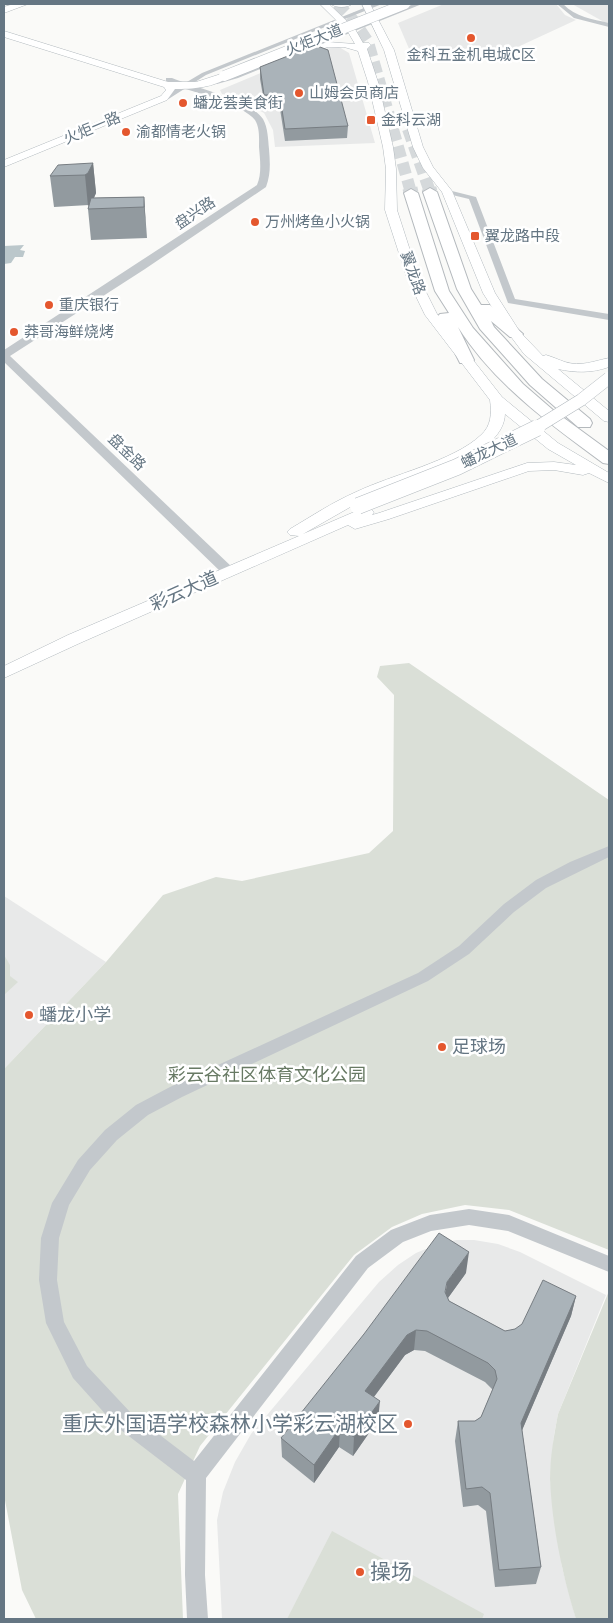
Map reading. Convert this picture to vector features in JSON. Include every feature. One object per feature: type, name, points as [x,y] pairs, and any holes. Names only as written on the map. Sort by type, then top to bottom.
[{"type":"highway","points":[[430,192],[464,289],[488,329],[510,355],[564,407],[609,441]]},
{"type":"highway","name":"翼龙路","points":[[411,193],[442,291],[467,330],[517,387],[548,414],[609,459]]},
{"type":"highway","points":[[464,289],[515,334]]},
{"type":"highway","points":[[442,291],[444,312],[466,360]]},
{"type":"main road","points":[[4,6],[11,4]]},
{"type":"main road","points":[[4,10],[23,4]]},
{"type":"main road","name":"翼龙路","points":[[324,4],[352,31],[362,49],[373,82],[388,147],[391,169],[391,210],[413,278],[431,316],[497,400],[553,446],[609,480]]},
{"type":"main road","points":[[335,4],[348,4]]},
{"type":"main road","name":"火炬大道","points":[[221,76],[394,4]]},
{"type":"main road","name":"火炬大道","points":[[221,76],[405,4]]},
{"type":"main road","points":[[368,6],[388,47],[418,147],[428,168],[447,191],[489,293],[515,334],[530,351],[609,418]]},
{"type":"main road","points":[[4,29],[168,82]]},
{"type":"main road","points":[[4,34],[168,82]]},
{"type":"main road","points":[[294,54],[329,44],[347,45],[362,49],[369,44],[388,47]]},
{"type":"main road","points":[[187,85],[209,84],[221,76]]},
{"type":"main road","points":[[187,85],[221,76]]},
{"type":"main road","points":[[164,98],[170,90],[168,82]]},
{"type":"main road","name":"火炬一路","points":[[4,164],[164,98]]},
{"type":"main road","points":[[530,351],[551,362],[571,368],[593,368],[609,362]]},
{"type":"main road","name":"蟠龙大道","points":[[362,509],[510,442],[575,404],[609,378]]},
{"type":"main road","name":"蟠龙大道","points":[[362,509],[451,479],[521,447],[554,430],[609,391]]},
{"type":"main road","points":[[295,532],[361,495],[464,454],[476,447],[487,438],[499,419],[500,411],[497,400]]},
{"type":"main road","points":[[316,534],[384,516],[527,468],[569,467],[609,480]]},
{"type":"main road","name":"彩云大道","points":[[4,660],[59,633],[224,567],[316,534],[362,509]]},
{"type":"main road","name":"彩云大道","points":[[4,673],[295,532],[362,509]]},
{"type":"street","points":[[164,98],[204,74],[341,19],[368,6],[379,4]]},
{"type":"street","points":[[214,98],[209,94],[209,84],[236,77],[418,4]]},
{"type":"street","points":[[560,4],[576,16],[609,25]]},
{"type":"street","name":"盘兴路","points":[[4,356],[141,268],[261,186],[265,178],[265,159],[261,125],[257,117],[247,109],[214,98],[187,85],[168,82]]},
{"type":"street","points":[[164,98],[189,94],[214,98]]},
{"type":"street","points":[[447,191],[472,197],[510,301],[609,317]]},
{"type":"street","points":[[25,341],[22,357],[27,377]]},
{"type":"street","name":"盘金路","points":[[4,356],[224,567]]},
{"type":"street","points":[[196,1474],[124,1420],[80,1372],[55,1323],[48,1280],[50,1238],[61,1203],[84,1165],[111,1135],[142,1110],[176,1092],[423,977],[464,950],[509,908],[541,884],[609,851]]},
{"type":"street","points":[[197,1619],[195,1575],[196,1474],[362,1262],[397,1236],[430,1223],[469,1217],[509,1223],[609,1264]]},
{"type":"shaded area","name":"金科五金机电城C区","points":[[444,4],[556,4],[565,15],[576,20],[505,53],[413,58],[398,23]]},
{"type":"shaded area","points":[[572,4],[609,4],[609,23],[604,22]]},
{"type":"shaded area","points":[[339,47],[349,53],[375,143],[275,147],[273,130],[264,113],[246,103],[222,94],[220,90],[316,50]]},
{"type":"shaded area","points":[[24,245],[20,250],[25,251],[23,257],[15,257],[11,263],[4,264],[4,246]]},
{"type":"shaded area","name":"蟠龙小学","points":[[4,896],[106,962],[4,1069]]},
{"type":"shaded area","name":"重庆外国语学校森林小学彩云湖校区","points":[[456,1240],[474,1240],[498,1244],[520,1252],[606,1295],[558,1414],[550,1477],[562,1567],[576,1619],[222,1619],[217,1520],[223,1492],[235,1462],[251,1434],[379,1282],[398,1265],[416,1253],[438,1244]]},
{"type":"green space","name":"彩云谷社区体育文化公园","points":[[409,663],[609,800],[609,1250],[509,1210],[465,1205],[422,1214],[392,1227],[354,1255],[200,1446],[178,1494],[183,1619],[36,1619],[22,1590],[4,1495],[4,1069],[106,962],[163,895],[216,877],[242,881],[369,853],[393,831],[394,695],[377,677],[380,666]]},
{"type":"green space","points":[[4,955],[10,965],[10,976],[18,982],[4,995]]},
{"type":"green space","points":[[609,1291],[609,1619],[576,1619],[566,1585],[555,1532],[550,1479],[551,1454],[558,1414]]},
{"type":"green space","name":"操场","points":[[332,1531],[484,1614],[482,1619],[287,1619]]},
{"type":"building","name":"山姆会员商店","points":[[320,47],[328,50],[348,126],[285,129],[280,97],[264,95],[260,67],[308,48]]},
{"type":"building","points":[[93,163],[85,175],[50,176],[58,165]]},
{"type":"building","points":[[144,197],[144,207],[88,209],[91,198]]},
{"type":"building","points":[[439,1233],[469,1252],[447,1282],[445,1292],[449,1301],[505,1331],[515,1329],[522,1324],[543,1280],[576,1296],[521,1423],[541,1567],[499,1570],[490,1493],[482,1487],[466,1489],[458,1421],[475,1421],[481,1417],[497,1379],[495,1370],[488,1363],[427,1331],[416,1330],[407,1335],[365,1391],[380,1401],[354,1437],[340,1428],[314,1465],[281,1438],[364,1334]]},
{"type":"tunnel","points":[[337,4],[354,21],[368,42],[410,189]]},
{"type":"tunnel","points":[[408,129],[429,189]]},
{"type":"tunnel","points":[[410,188],[411,193]]},
{"type":"tunnel","points":[[429,188],[430,192]]},
{"type":"place","name":"金科五金机电城C区","points":[[471,38]]},
{"type":"place","name":"山姆会员商店","points":[[299,93]]},
{"type":"place","name":"蟠龙荟美食街","points":[[183,103]]},
{"type":"place","name":"金科云湖","points":[[371,120]]},
{"type":"place","name":"渝都情老火锅","points":[[126,132]]},
{"type":"place","name":"万州烤鱼小火锅","points":[[255,222]]},
{"type":"place","name":"翼龙路中段","points":[[475,236]]},
{"type":"place","name":"重庆银行","points":[[49,305]]},
{"type":"place","name":"莽哥海鲜烧烤","points":[[14,332]]},
{"type":"place","name":"蟠龙小学","points":[[29,1015]]},
{"type":"place","name":"足球场","points":[[442,1047]]},
{"type":"place","name":"重庆外国语学校森林小学彩云湖校区","points":[[408,1424]]},
{"type":"place","name":"操场","points":[[360,1572]]}]
